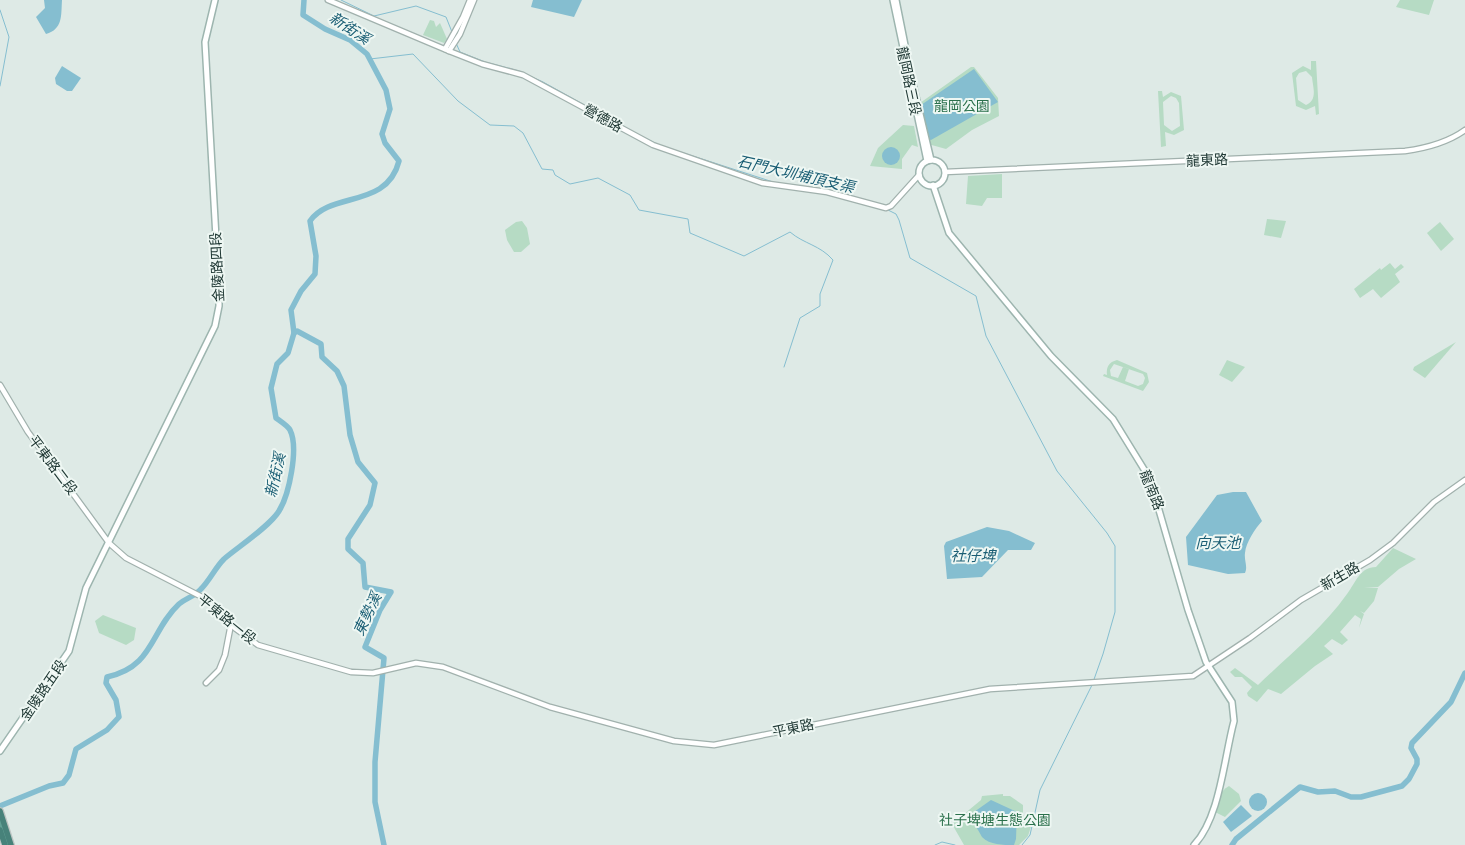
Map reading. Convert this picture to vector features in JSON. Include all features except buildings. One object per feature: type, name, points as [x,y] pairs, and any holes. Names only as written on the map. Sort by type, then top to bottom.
[{"type":"highway","points":[[0,811],[6,845]]},
{"type":"highway","points":[[0,839],[6,845]]},
{"type":"main road","name":"金陵路四段","points":[[110,542],[215,326],[218,315],[219,291],[205,42],[215,0]]},
{"type":"main road","name":"龍岡路三段","points":[[893,0],[929,161]]},
{"type":"main road","name":"龍岡路三段","points":[[896,0],[929,161]]},
{"type":"main road","points":[[929,161],[938,162],[944,172],[940,182],[933,185],[926,184],[919,175],[921,167],[929,161]]},
{"type":"main road","name":"龍南路","points":[[933,185],[949,233],[1051,356],[1113,419],[1150,479],[1188,610],[1209,666],[1232,702],[1234,721],[1213,811],[1203,833],[1194,845]]},
{"type":"main road","name":"金陵路五段","points":[[0,751],[69,651],[86,588],[110,542]]},
{"type":"main road","points":[[0,820],[6,845]]},
{"type":"street","name":"營德路","points":[[328,0],[447,50],[537,82],[636,137],[664,150],[762,183],[827,192],[886,208],[891,206],[919,175]]},
{"type":"street","points":[[447,50],[464,17],[470,0]]},
{"type":"street","points":[[447,50],[460,34],[474,0]]},
{"type":"street","name":"龍東路","points":[[944,172],[1405,151],[1428,147],[1448,140],[1465,130]]},
{"type":"street","name":"平東路二段","points":[[0,385],[28,432],[110,542]]},
{"type":"street","name":"新生路","points":[[1209,666],[1301,600],[1379,553],[1434,502],[1465,480]]},
{"type":"street","name":"平東路一段","points":[[110,542],[126,558],[202,597],[231,624],[258,645],[351,672],[373,673],[385,671]]},
{"type":"street","points":[[206,683],[219,670],[225,655],[231,624]]},
{"type":"street","name":"平東路","points":[[385,671],[416,663],[442,667],[550,707],[674,741],[714,745],[966,693],[1014,686],[1192,676],[1209,666]]},
{"type":"green space","points":[[1400,0],[1434,0],[1429,15],[1396,7]]},
{"type":"green space","points":[[430,20],[434,21],[436,27],[440,23],[447,39],[444,43],[423,35]]},
{"type":"green space","points":[[1311,61],[1316,61],[1319,114],[1316,115],[1315,106],[1306,110],[1296,106],[1292,73],[1303,66],[1311,70]],"holes":[[[1306,71],[1312,77],[1313,97],[1310,103],[1306,105],[1298,100],[1296,78],[1299,73]]]},
{"type":"green space","name":"龍岡公園","points":[[971,67],[974,67],[998,98],[999,116],[972,130],[946,149],[928,144],[920,103]]},
{"type":"green space","points":[[1158,91],[1162,91],[1163,97],[1171,92],[1181,96],[1184,130],[1174,135],[1165,132],[1166,146],[1161,147]],"holes":[[[1171,96],[1176,98],[1179,103],[1180,126],[1172,131],[1164,125],[1163,102]]]},
{"type":"green space","points":[[903,125],[914,126],[918,147],[912,145],[902,159],[902,169],[870,166],[878,148]]},
{"type":"green space","points":[[1002,174],[1002,198],[987,198],[982,206],[966,204],[968,176]]},
{"type":"green space","points":[[1267,219],[1286,221],[1281,238],[1264,235]]},
{"type":"green space","points":[[522,221],[527,228],[530,244],[521,252],[514,252],[507,240],[505,230],[516,222]]},
{"type":"green space","points":[[1440,222],[1454,239],[1441,251],[1427,233]]},
{"type":"green space","points":[[1390,263],[1395,269],[1401,264],[1404,267],[1395,274],[1400,282],[1381,298],[1373,289],[1360,298],[1354,289],[1380,268],[1381,270]]},
{"type":"green space","points":[[1456,342],[1425,378],[1413,370],[1414,367]]},
{"type":"green space","points":[[1117,360],[1147,373],[1149,382],[1143,391],[1103,376],[1104,374],[1107,375],[1109,365]],"holes":[[[1114,364],[1123,367],[1118,378],[1111,376],[1110,370]],[[1129,369],[1143,374],[1145,378],[1143,384],[1138,386],[1125,381]]]},
{"type":"green space","points":[[1227,360],[1245,367],[1232,382],[1219,375]]},
{"type":"green space","points":[[1393,548],[1416,559],[1399,569],[1378,587],[1364,587],[1378,588],[1374,601],[1364,613],[1360,611],[1364,614],[1359,628],[1361,619],[1355,615],[1340,632],[1348,640],[1342,645],[1332,639],[1324,646],[1333,654],[1281,694],[1268,689],[1257,702],[1248,696],[1247,693],[1252,687],[1242,677],[1235,677],[1230,672],[1235,668],[1258,685],[1327,619],[1362,572],[1376,567]]},
{"type":"green space","points":[[103,615],[136,628],[134,640],[126,645],[99,633],[95,621]]},
{"type":"green space","points":[[1229,786],[1239,794],[1241,801],[1225,817],[1215,812],[1215,808],[1220,794]]},
{"type":"green space","name":"社子埤塘生態公園","points":[[1003,794],[1003,796],[1010,796],[1023,805],[1023,815],[1033,820],[1028,836],[1019,845],[964,845],[952,824],[981,800],[982,796]]},
{"type":"water","points":[[44,0],[62,0],[60,21],[56,29],[46,34],[36,17],[45,8]]},
{"type":"water","points":[[533,0],[582,0],[574,17],[531,7]]},
{"type":"water","points":[[62,66],[81,78],[72,91],[67,91],[56,84],[55,78]]},
{"type":"water","name":"龍岡公園","points":[[974,69],[998,102],[931,140],[928,139],[921,105]]},
{"type":"water","points":[[891,147],[897,150],[900,156],[897,162],[891,165],[885,162],[882,156],[885,150]]},
{"type":"water","name":"向天池","points":[[1246,492],[1262,521],[1247,544],[1245,573],[1228,574],[1188,565],[1186,537],[1217,495]]},
{"type":"water","name":"社仔埤","points":[[987,527],[1009,531],[1035,543],[1031,550],[1008,550],[982,577],[947,579],[944,546],[946,542]]},
{"type":"water","points":[[1254,793],[1262,793],[1267,798],[1265,809],[1254,811],[1249,806],[1249,798]]},
{"type":"water","points":[[991,800],[1017,812],[1014,845],[1001,845],[985,840],[973,823],[974,812]]},
{"type":"water","points":[[1241,805],[1252,816],[1231,832],[1223,822]]},
{"type":"waterway","name":"新街溪","points":[[0,806],[49,786],[63,783],[69,775],[76,749],[107,730],[119,717],[116,700],[106,683],[107,677],[122,672],[143,657],[162,625],[179,604],[198,592],[224,559],[269,523],[283,504],[292,471],[293,438],[289,428],[276,418],[271,388],[277,364],[288,353],[294,333],[291,310],[301,291],[315,274],[316,256],[310,221],[319,212],[331,206],[358,198],[383,186],[393,176],[399,161],[385,143],[382,134],[390,109],[386,90],[367,54],[350,40],[325,29],[303,15],[304,0]]},
{"type":"waterway","name":"石門大圳埔頂支渠","points":[[341,0],[374,16],[416,6],[446,17],[452,32]]},
{"type":"waterway","points":[[0,10],[9,37],[0,86]]},
{"type":"waterway","name":"石門大圳埔頂支渠","points":[[456,43],[460,52],[485,62],[519,71],[543,82],[635,133]]},
{"type":"waterway","name":"石門大圳埔頂支渠","points":[[370,59],[413,54],[458,101],[490,125],[514,126],[523,133],[542,169],[553,170],[555,175],[570,184],[598,178],[630,195],[639,210],[688,219],[690,233],[744,256],[790,232],[823,251],[833,260],[820,294],[820,306],[800,318],[784,367]]},
{"type":"waterway","name":"石門大圳埔頂支渠","points":[[643,137],[657,144]]},
{"type":"waterway","name":"石門大圳埔頂支渠","points":[[668,148],[773,182]]},
{"type":"waterway","name":"石門大圳埔頂支渠","points":[[827,190],[866,200]]},
{"type":"waterway","name":"石門大圳埔頂支渠","points":[[888,210],[896,214],[899,220],[910,258],[976,296],[986,336],[1057,471],[1107,533],[1115,546],[1115,612],[1103,654],[1092,685],[1040,790],[1030,835],[1022,845]]},
{"type":"waterway","name":"東勢溪","points":[[294,333],[297,331],[321,344],[322,357],[337,371],[344,386],[350,435],[358,462],[375,483],[370,505],[348,539],[348,549],[363,563],[365,587],[391,592],[380,610],[365,647],[384,658],[375,762],[375,802],[384,845]]},
{"type":"waterway","points":[[1232,845],[1236,839],[1300,787],[1318,792],[1335,791],[1351,797],[1361,797],[1402,786],[1409,779],[1417,764],[1417,759],[1411,748],[1412,743],[1451,702],[1465,673]]},
{"type":"waterway","points":[[935,845],[942,842],[955,845]]}]
